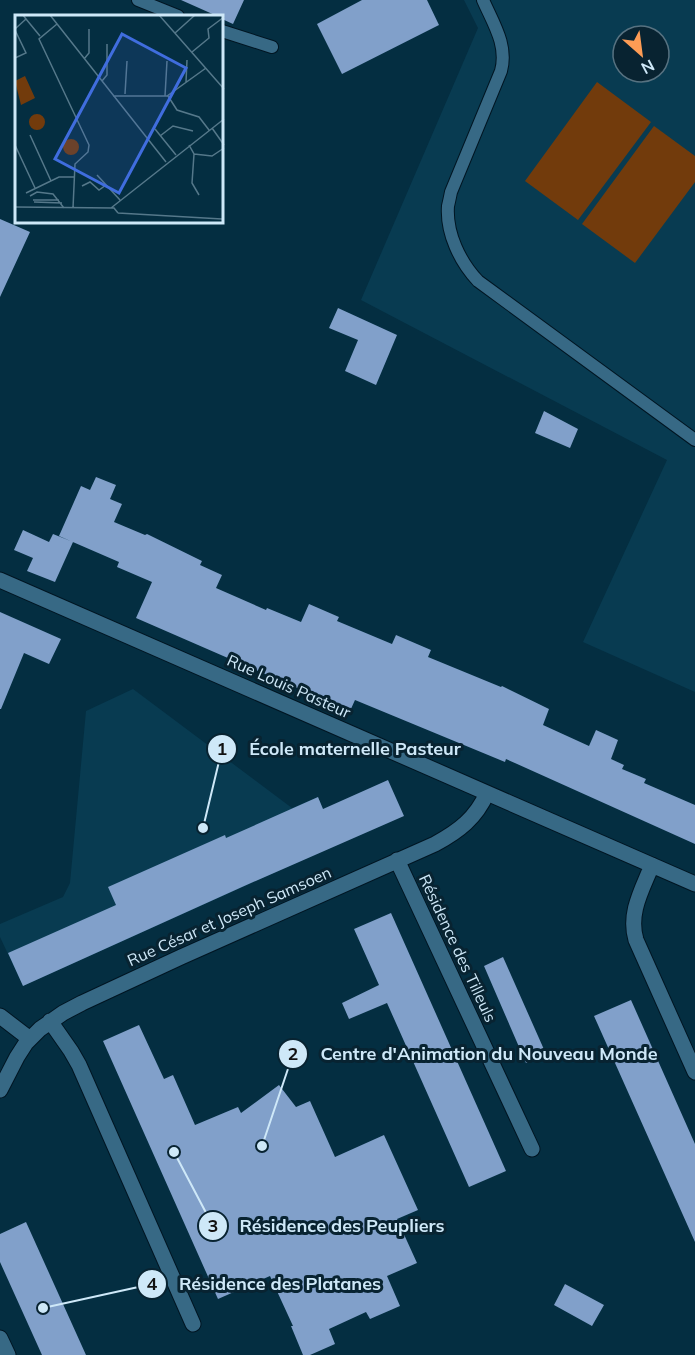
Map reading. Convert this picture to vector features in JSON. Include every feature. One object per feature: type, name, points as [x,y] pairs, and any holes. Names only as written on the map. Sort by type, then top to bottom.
[{"type":"street","name":"Rue Louis Pasteur","points":[[0,580],[695,884]]},
{"type":"street","name":"Rue César et Joseph Samsoen","points":[[0,1090],[17,1057],[30,1039],[50,1021],[91,999],[435,844],[459,830],[478,811],[487,793]]},
{"type":"street","name":"Résidence des Tilleuls","points":[[397,860],[532,1149]]},
{"type":"street","points":[[652,865],[635,909],[633,930],[695,1072]]},
{"type":"street","points":[[0,1016],[30,1039]]},
{"type":"street","points":[[50,1021],[79,1065],[193,1324]]},
{"type":"street","points":[[0,1338],[8,1355]]},
{"type":"lane","points":[[483,0],[502,43],[504,61],[451,192],[448,206],[449,220],[457,248],[470,272],[478,281],[695,440]]},
{"type":"lane","points":[[145,1],[176,15]]},
{"type":"lane","points":[[224,32],[272,47]]},
{"type":"shaded area","points":[[464,0],[695,0],[695,692],[583,642],[667,460],[361,300],[478,28]]},
{"type":"shaded area","points":[[597,82],[651,122],[578,220],[525,181]]},
{"type":"shaded area","points":[[654,126],[695,156],[695,182],[635,263],[582,224]]},
{"type":"shaded area","points":[[133,689],[292,808],[318,797],[338,844],[23,986],[0,937],[0,924],[63,897],[70,883],[86,711]]},
{"type":"building","points":[[181,0],[244,0],[233,24],[224,20],[224,15],[215,15]]},
{"type":"building","points":[[362,0],[427,0],[439,25],[342,74],[317,24]]},
{"type":"building","points":[[0,219],[30,232],[0,297]]},
{"type":"building","points":[[338,308],[397,335],[376,385],[345,371],[358,340],[329,328]]},
{"type":"building","points":[[544,411],[578,429],[570,448],[535,433]]},
{"type":"building","points":[[96,477],[116,485],[110,499],[122,504],[114,522],[147,534],[202,561],[200,565],[222,575],[216,588],[266,610],[267,608],[301,622],[309,604],[339,617],[337,621],[392,644],[396,635],[431,650],[428,657],[502,686],[549,709],[543,725],[589,746],[596,730],[618,740],[611,759],[624,765],[622,769],[646,779],[644,783],[695,805],[695,844],[506,759],[505,762],[355,700],[350,711],[136,618],[152,582],[117,567],[119,562],[59,536],[81,486],[90,490]]},
{"type":"building","points":[[23,530],[49,542],[53,534],[73,542],[55,582],[27,571],[33,558],[14,550]]},
{"type":"building","points":[[0,612],[61,639],[49,664],[24,653],[1,709],[0,709]]},
{"type":"building","points":[[388,780],[404,816],[23,986],[8,953],[116,905],[108,887],[318,797],[323,809]]},
{"type":"building","points":[[391,913],[506,1171],[469,1187],[387,1003],[349,1019],[342,1003],[379,985],[354,929]]},
{"type":"building","points":[[503,957],[546,1054],[526,1063],[484,966]]},
{"type":"building","points":[[631,1000],[695,1144],[695,1242],[594,1016]]},
{"type":"building","points":[[139,1025],[164,1079],[173,1075],[195,1125],[238,1107],[241,1113],[279,1085],[296,1107],[310,1101],[335,1157],[384,1135],[418,1210],[397,1219],[417,1263],[387,1276],[400,1306],[370,1319],[366,1312],[329,1329],[335,1344],[310,1355],[303,1355],[291,1326],[293,1326],[270,1276],[218,1299],[103,1041]]},
{"type":"building","points":[[26,1222],[86,1355],[42,1355],[0,1262],[0,1234]]},
{"type":"building","points":[[565,1284],[604,1305],[592,1326],[554,1305]]},
{"type":"place","name":"École maternelle Pasteur","points":[[203,828]]},
{"type":"place","name":"Centre d'Animation du Nouveau Monde","points":[[262,1146]]},
{"type":"place","name":"Résidence des Peupliers","points":[[174,1152]]},
{"type":"place","name":"Résidence des Platanes","points":[[43,1308]]}]
